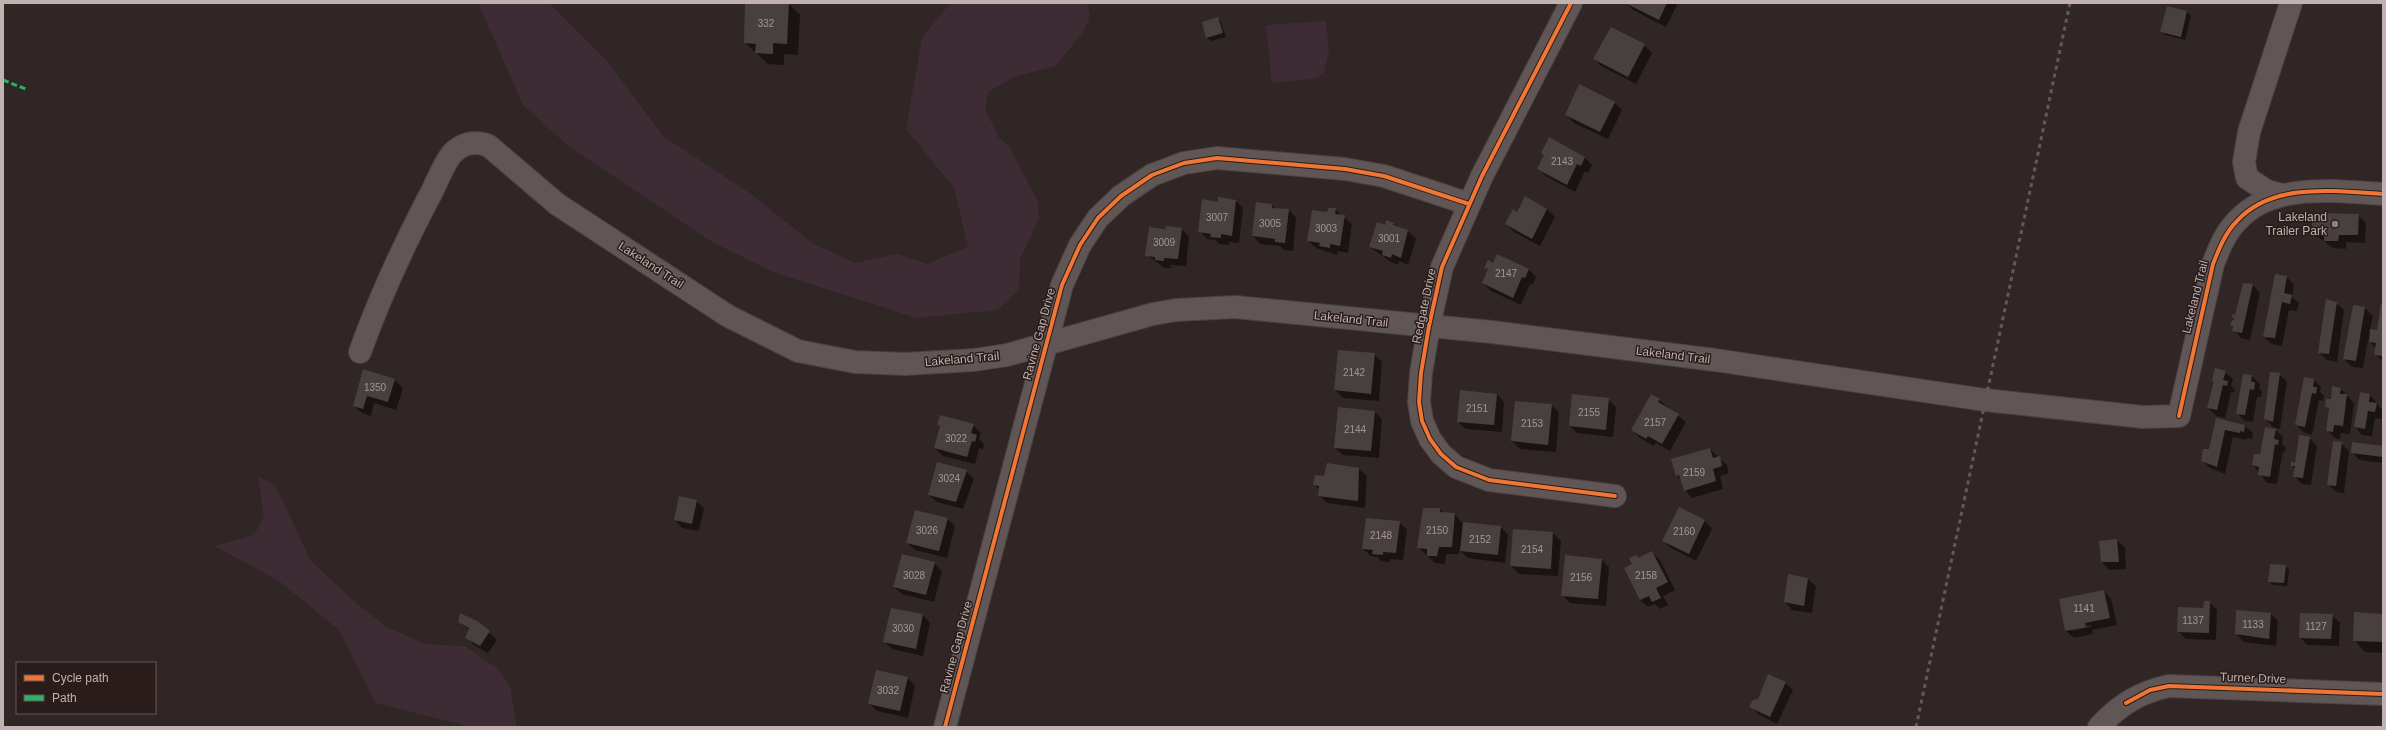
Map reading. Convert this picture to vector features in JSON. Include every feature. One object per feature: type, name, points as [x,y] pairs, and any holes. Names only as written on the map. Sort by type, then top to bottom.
[{"type":"street","name":"Redgate Drive","points":[[1572,3],[1469,204],[1442,266],[1429,326],[1421,373],[1419,402],[1422,421],[1430,439],[1441,454],[1456,467],[1489,480],[1615,496]]},
{"type":"street","points":[[2282,195],[2267,191],[2247,178],[2244,162],[2249,132],[2291,3]]},
{"type":"street","name":"Lakeland Trail","points":[[360,352],[375,310],[404,246],[451,155],[465,144],[480,142],[489,146],[557,204],[728,316],[798,351],[855,362],[940,363],[1007,355],[1153,314],[1220,307],[1429,326],[1715,360],[1985,400],[2136,416],[2179,416],[2213,264],[2222,241],[2236,222],[2247,211],[2263,201],[2282,195],[2308,192],[2383,194]]},
{"type":"street","name":"Ravine Gap Drive","points":[[945,727],[1062,285],[1080,245],[1098,218],[1121,196],[1152,175],[1184,163],[1217,158],[1345,169],[1384,176],[1469,204]]},
{"type":"street","name":"Turner Drive","points":[[2100,727],[2126,703],[2150,690],[2169,686],[2383,694]]},
{"type":"shaded area","points":[[478,3],[549,3],[609,63],[663,136],[751,194],[812,243],[855,263],[898,254],[927,264],[968,247],[954,188],[906,129],[922,38],[950,3],[1087,3],[1090,15],[1085,29],[1056,66],[1014,77],[988,92],[985,108],[998,137],[1010,147],[1038,202],[1039,218],[1020,260],[1019,290],[997,310],[917,318],[773,272],[712,242],[567,145],[523,105]]},
{"type":"shaded area","points":[[1326,21],[1329,50],[1324,72],[1317,78],[1272,83],[1266,25]]},
{"type":"shaded area","points":[[258,476],[275,485],[311,561],[355,602],[387,627],[425,644],[465,646],[498,669],[510,686],[517,727],[471,727],[376,703],[339,630],[279,581],[215,546],[254,535],[264,517]]},
{"type":"building","points":[[745,3],[789,3],[787,44],[773,43],[773,54],[755,53],[756,44],[744,43]]},
{"type":"building","points":[[1625,3],[1667,3],[1659,20]]},
{"type":"building","points":[[2167,6],[2187,11],[2181,37],[2160,32]]},
{"type":"building","points":[[1218,17],[1223,33],[1206,38],[1202,22]]},
{"type":"building","points":[[1611,27],[1645,44],[1628,77],[1593,59]]},
{"type":"building","points":[[1579,84],[1615,102],[1600,132],[1565,115]]},
{"type":"building","points":[[1549,137],[1585,157],[1581,166],[1577,164],[1567,185],[1537,169],[1544,155],[1541,153]]},
{"type":"building","points":[[1525,196],[1547,209],[1532,239],[1505,224],[1513,209],[1517,212]]},
{"type":"building","points":[[1218,197],[1236,200],[1232,236],[1221,234],[1221,238],[1210,237],[1211,234],[1198,232],[1202,199],[1218,202]]},
{"type":"building","points":[[1256,202],[1272,204],[1272,208],[1289,209],[1285,243],[1275,242],[1275,239],[1252,236]]},
{"type":"building","points":[[1328,208],[1336,208],[1335,214],[1345,215],[1340,246],[1330,244],[1330,248],[1319,246],[1320,243],[1307,241],[1312,210],[1327,212]]},
{"type":"building","name":"Lakeland Trailer Park","points":[[2312,213],[2359,214],[2358,235],[2339,235],[2338,241],[2324,241],[2324,234],[2312,234]]},
{"type":"building","points":[[1386,220],[1394,223],[1393,225],[1408,230],[1401,258],[1392,254],[1391,258],[1382,255],[1383,251],[1369,247],[1377,222],[1385,225]]},
{"type":"building","points":[[1166,226],[1182,228],[1178,259],[1164,258],[1164,261],[1155,260],[1155,257],[1145,256],[1149,227],[1165,229]]},
{"type":"building","points":[[1497,254],[1529,269],[1525,278],[1522,277],[1513,298],[1482,283],[1488,269],[1484,268],[1488,260],[1493,263]]},
{"type":"building","points":[[2275,274],[2287,276],[2284,293],[2292,295],[2290,304],[2282,302],[2275,338],[2263,337]]},
{"type":"building","points":[[2243,283],[2253,284],[2242,333],[2232,331],[2233,326],[2230,326],[2232,320],[2234,320],[2232,314],[2235,315]]},
{"type":"building","points":[[2326,299],[2337,302],[2329,354],[2318,353]]},
{"type":"building","points":[[2381,304],[2383,304],[2383,356],[2374,355],[2376,343],[2369,342],[2370,329],[2377,330]]},
{"type":"building","points":[[2353,305],[2365,307],[2356,361],[2343,359]]},
{"type":"building","points":[[1338,350],[1375,353],[1371,394],[1334,390]]},
{"type":"building","points":[[2215,368],[2226,371],[2223,380],[2228,381],[2227,386],[2223,385],[2217,410],[2207,408],[2214,381],[2212,381]]},
{"type":"building","points":[[363,369],[395,379],[388,402],[367,396],[363,409],[353,406]]},
{"type":"building","points":[[2270,372],[2280,373],[2273,422],[2264,419]]},
{"type":"building","points":[[2243,374],[2252,375],[2251,382],[2255,382],[2254,390],[2250,389],[2245,415],[2236,414]]},
{"type":"building","points":[[2304,377],[2314,379],[2313,387],[2317,387],[2316,394],[2312,393],[2305,427],[2295,425]]},
{"type":"building","points":[[2332,386],[2341,388],[2340,394],[2347,394],[2343,426],[2334,425],[2333,432],[2326,431],[2329,408],[2325,407],[2326,399],[2331,399]]},
{"type":"building","points":[[1460,390],[1497,394],[1494,425],[1457,422]]},
{"type":"building","points":[[2360,392],[2370,394],[2369,402],[2377,403],[2375,412],[2368,411],[2365,429],[2354,427]]},
{"type":"building","points":[[1572,394],[1609,398],[1606,430],[1569,426]]},
{"type":"building","points":[[1651,394],[1660,399],[1658,402],[1679,414],[1662,444],[1648,436],[1646,439],[1631,430]]},
{"type":"building","points":[[1515,401],[1552,404],[1548,445],[1511,441]]},
{"type":"building","points":[[1338,407],[1375,411],[1371,451],[1334,448]]},
{"type":"building","points":[[940,415],[974,424],[971,433],[977,435],[975,442],[972,441],[967,457],[934,448],[940,426],[937,425]]},
{"type":"building","points":[[2216,418],[2245,425],[2244,432],[2240,431],[2240,433],[2225,430],[2217,467],[2201,461],[2203,449],[2209,449]]},
{"type":"building","points":[[2265,427],[2276,429],[2274,439],[2279,440],[2278,445],[2275,444],[2270,477],[2258,475],[2259,467],[2252,465],[2254,454],[2260,454]]},
{"type":"building","points":[[2299,435],[2310,437],[2303,478],[2293,477],[2295,466],[2291,466],[2291,462],[2295,463]]},
{"type":"building","points":[[2333,441],[2342,442],[2336,486],[2327,485]]},
{"type":"building","points":[[2352,442],[2383,446],[2383,457],[2351,453]]},
{"type":"building","points":[[1710,448],[1713,458],[1720,456],[1722,466],[1713,469],[1716,481],[1684,491],[1679,475],[1676,476],[1671,459]]},
{"type":"building","points":[[937,462],[967,470],[956,502],[928,495]]},
{"type":"building","points":[[1327,463],[1359,468],[1358,501],[1318,496],[1319,486],[1313,485],[1315,475],[1324,476]]},
{"type":"building","points":[[679,496],[697,500],[692,524],[674,520]]},
{"type":"building","points":[[1679,507],[1705,520],[1689,554],[1662,541]]},
{"type":"building","points":[[1423,508],[1440,508],[1440,512],[1455,513],[1452,547],[1439,547],[1437,556],[1427,556],[1427,549],[1417,548]]},
{"type":"building","points":[[915,510],[948,518],[939,551],[906,543]]},
{"type":"building","points":[[1366,518],[1400,521],[1396,553],[1383,552],[1383,555],[1372,554],[1373,550],[1362,549]]},
{"type":"building","points":[[1463,522],[1501,526],[1498,555],[1460,551]]},
{"type":"building","points":[[1513,529],[1553,532],[1551,569],[1510,566]]},
{"type":"building","points":[[2117,539],[2119,562],[2101,562],[2099,541]]},
{"type":"building","points":[[1652,551],[1668,582],[1656,588],[1661,598],[1652,602],[1649,596],[1640,600],[1624,568],[1632,564],[1629,558],[1637,555],[1638,558]]},
{"type":"building","points":[[902,554],[935,562],[926,595],[893,587]]},
{"type":"building","points":[[1565,555],[1602,559],[1598,599],[1561,596]]},
{"type":"building","points":[[2270,564],[2286,565],[2284,583],[2268,582]]},
{"type":"building","points":[[1788,574],[1808,578],[1804,606],[1784,602]]},
{"type":"building","points":[[2104,590],[2110,618],[2085,623],[2086,627],[2065,631],[2059,599]]},
{"type":"building","points":[[2204,601],[2210,601],[2209,633],[2177,632],[2178,607],[2203,608]]},
{"type":"building","points":[[891,608],[923,614],[916,649],[883,642]]},
{"type":"building","points":[[2236,610],[2271,613],[2269,639],[2235,634]]},
{"type":"building","points":[[2354,612],[2383,614],[2383,642],[2353,641]]},
{"type":"building","points":[[460,613],[479,622],[490,631],[480,646],[465,638],[469,628],[458,622]]},
{"type":"building","points":[[2300,613],[2333,614],[2331,639],[2299,638]]},
{"type":"building","points":[[876,670],[908,677],[900,711],[868,704]]},
{"type":"building","points":[[1768,674],[1786,682],[1770,717],[1749,707],[1753,700],[1758,699]]},
{"type":"railway","points":[[1916,727],[2070,3]]},
{"type":"marked path","points":[[3,80],[28,90]]},
{"type":"cycle path","points":[[1571,3],[1482,176],[1442,267],[1429,326],[1421,373],[1419,402],[1422,421],[1430,439],[1441,454],[1456,467],[1489,480],[1615,496]]},
{"type":"cycle path","points":[[945,727],[1062,285],[1080,245],[1098,218],[1121,196],[1152,175],[1184,163],[1217,158],[1345,169],[1384,176],[1469,204]]},
{"type":"cycle path","points":[[2179,416],[2213,264],[2226,236],[2237,221],[2251,209],[2268,200],[2286,195],[2325,191],[2383,194]]},
{"type":"cycle path","points":[[2126,703],[2150,690],[2169,686],[2383,694]]},
{"type":"place","name":"Lakeland Trailer Park","points":[[2335,224]]}]
